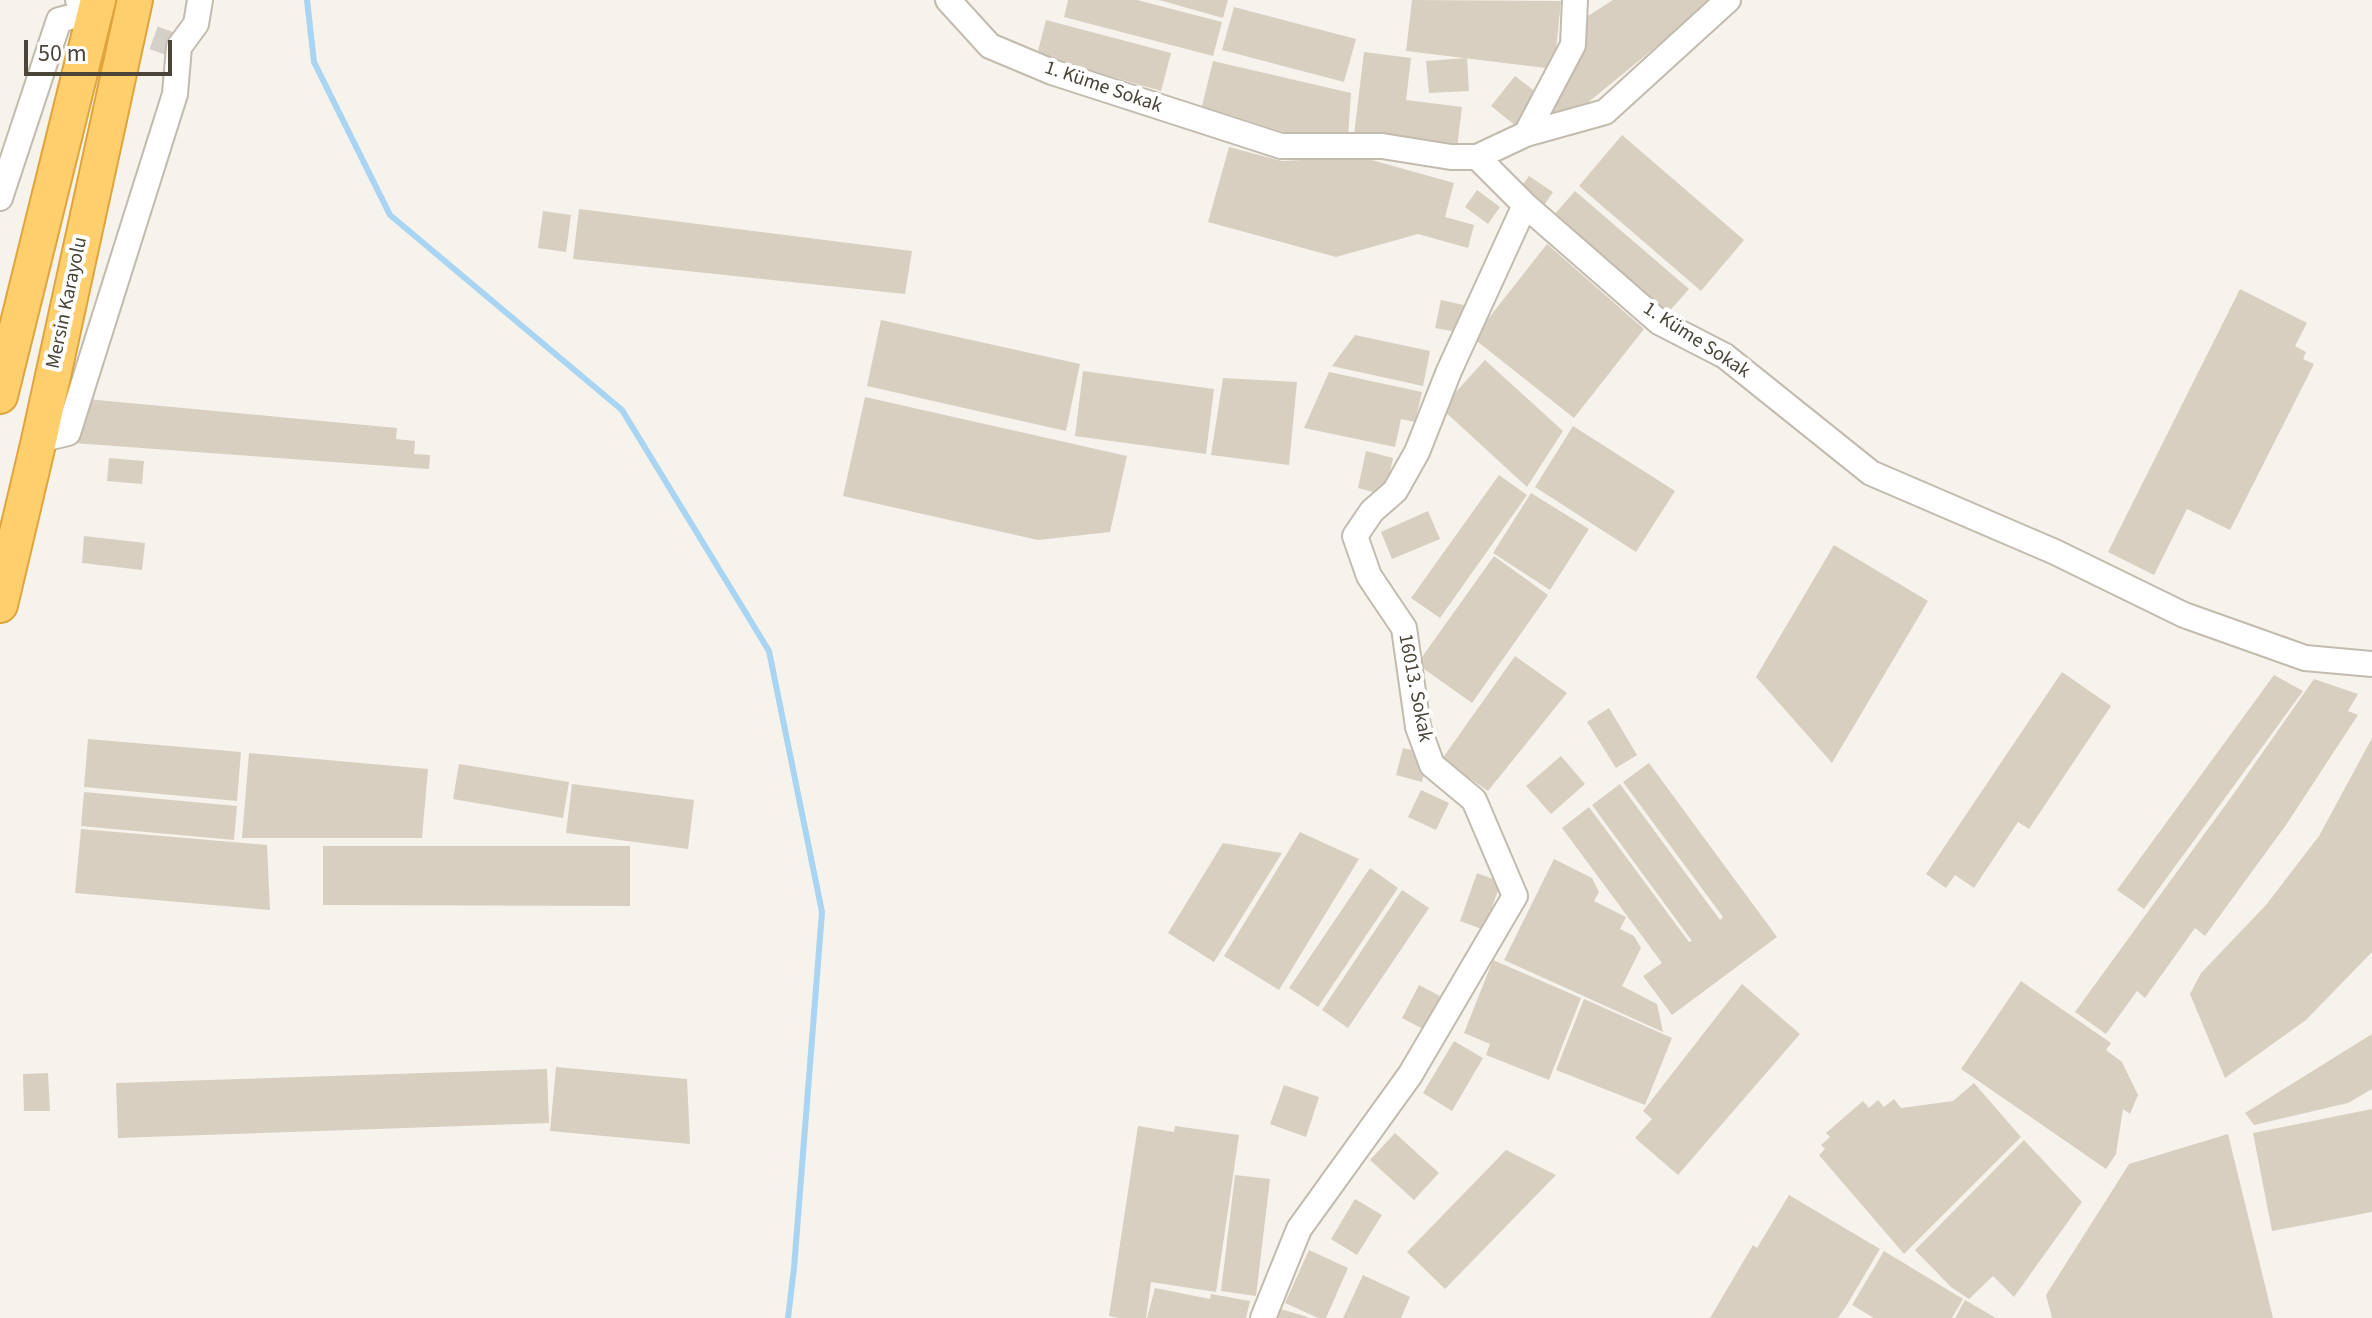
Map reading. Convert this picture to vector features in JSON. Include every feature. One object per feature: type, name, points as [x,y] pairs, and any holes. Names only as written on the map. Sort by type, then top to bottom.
[{"type":"highway","name":"Mersin Karayolu","points":[[0,395],[98,0]]},
{"type":"highway","name":"Mersin Karayolu","points":[[0,605],[135,0]]},
{"type":"street","points":[[0,198],[59,20],[86,13],[78,0]]},
{"type":"street","points":[[39,440],[68,433],[175,94],[179,47],[196,24],[200,0]]},
{"type":"street","name":"1. Küme Sokak","points":[[948,0],[990,46],[1052,72],[1281,146],[1382,146],[1451,157],[1477,157],[1525,205],[1659,322],[1725,356],[1871,473],[2055,552],[2184,615],[2305,658],[2372,664]]},
{"type":"street","points":[[1526,134],[1573,45],[1575,0]]},
{"type":"street","points":[[1477,157],[1526,134],[1605,112],[1728,0]]},
{"type":"street","name":"16013. Sokak","points":[[1263,1318],[1299,1229],[1410,1075],[1515,896],[1474,800],[1432,765],[1418,727],[1404,628],[1369,576],[1355,536],[1372,511],[1395,491],[1417,452],[1449,371],[1525,205]]},
{"type":"building","points":[[1068,0],[1137,0],[1222,22],[1213,56],[1064,17]]},
{"type":"building","points":[[1159,0],[1228,0],[1223,18]]},
{"type":"building","points":[[1412,0],[1561,1],[1554,69],[1406,51]]},
{"type":"building","points":[[1613,0],[1713,0],[1574,114],[1548,114],[1585,41],[1577,23]]},
{"type":"building","points":[[1234,7],[1356,39],[1344,82],[1222,50]]},
{"type":"building","points":[[1046,20],[1171,53],[1161,91],[1037,55]]},
{"type":"building","points":[[1364,52],[1411,58],[1406,100],[1462,107],[1457,148],[1354,135]]},
{"type":"building","points":[[1467,58],[1469,91],[1429,93],[1426,61]]},
{"type":"building","points":[[1213,61],[1351,93],[1348,137],[1293,135],[1202,106]]},
{"type":"building","points":[[1515,76],[1550,103],[1526,134],[1491,106]]},
{"type":"building","points":[[1622,135],[1744,240],[1701,291],[1579,186]]},
{"type":"building","points":[[1229,147],[1282,161],[1361,157],[1454,183],[1445,217],[1474,225],[1468,248],[1418,234],[1336,257],[1208,222]]},
{"type":"building","points":[[1529,176],[1553,192],[1545,204],[1520,188]]},
{"type":"building","points":[[1477,190],[1500,207],[1488,224],[1465,207]]},
{"type":"building","points":[[1575,191],[1689,289],[1667,314],[1553,216]]},
{"type":"building","points":[[579,209],[912,251],[905,294],[573,259]]},
{"type":"building","points":[[543,211],[571,215],[566,252],[538,248]]},
{"type":"building","points":[[1547,244],[1644,329],[1574,418],[1473,338]]},
{"type":"building","points":[[2240,289],[2307,323],[2295,346],[2306,352],[2303,359],[2314,364],[2230,530],[2187,509],[2154,575],[2108,552]]},
{"type":"building","points":[[1441,300],[1468,306],[1462,333],[1435,328]]},
{"type":"building","points":[[881,320],[1080,364],[1066,431],[867,386]]},
{"type":"building","points":[[1355,335],[1430,351],[1423,386],[1332,366]]},
{"type":"building","points":[[1485,360],[1563,431],[1527,487],[1441,408]]},
{"type":"building","points":[[1083,371],[1214,389],[1206,454],[1075,436]]},
{"type":"building","points":[[1329,372],[1422,392],[1415,422],[1401,419],[1395,447],[1304,428]]},
{"type":"building","points":[[1223,378],[1297,382],[1289,465],[1211,455]]},
{"type":"building","points":[[865,397],[1127,456],[1110,532],[1038,540],[843,496]]},
{"type":"building","points":[[76,398],[397,428],[396,439],[415,441],[414,454],[430,455],[429,469],[73,443]]},
{"type":"building","points":[[1573,426],[1675,491],[1636,552],[1535,487]]},
{"type":"building","points":[[1366,451],[1393,458],[1385,495],[1358,488]]},
{"type":"building","points":[[109,458],[144,461],[142,484],[107,481]]},
{"type":"building","points":[[1499,475],[1527,495],[1440,618],[1411,598]]},
{"type":"building","points":[[1531,493],[1589,529],[1550,590],[1493,553]]},
{"type":"building","points":[[1428,511],[1440,539],[1392,559],[1381,532]]},
{"type":"building","points":[[84,536],[145,543],[142,570],[82,563]]},
{"type":"building","points":[[1834,545],[1928,601],[1832,763],[1756,677]]},
{"type":"building","points":[[1494,556],[1548,595],[1472,703],[1417,664]]},
{"type":"building","points":[[1515,656],[1567,693],[1488,791],[1442,759]]},
{"type":"building","points":[[2062,672],[2111,706],[2029,829],[2018,822],[1974,888],[1955,875],[1946,888],[1926,874]]},
{"type":"building","points":[[2274,675],[2303,691],[2144,909],[2117,890]]},
{"type":"building","points":[[2314,679],[2358,694],[2348,711],[2358,715],[2286,825],[2205,936],[2195,928],[2145,998],[2137,991],[2106,1034],[2075,1012]]},
{"type":"building","points":[[1609,708],[1637,755],[1616,768],[1587,722]]},
{"type":"building","points":[[2372,738],[2372,952],[2306,1020],[2225,1078],[2190,994],[2201,973],[2266,905],[2319,836]]},
{"type":"building","points":[[88,739],[241,752],[237,801],[84,787]]},
{"type":"building","points":[[1403,748],[1429,754],[1422,782],[1396,775]]},
{"type":"building","points":[[249,753],[428,769],[422,838],[242,838]]},
{"type":"building","points":[[1561,756],[1585,784],[1551,814],[1526,786]]},
{"type":"building","points":[[1649,763],[1777,937],[1672,1015],[1643,976],[1662,963],[1562,828],[1589,807],[1689,942],[1692,941],[1592,805],[1620,784],[1720,920],[1723,917],[1623,782]]},
{"type":"building","points":[[459,764],[569,782],[563,818],[453,799]]},
{"type":"building","points":[[572,784],[694,800],[688,849],[566,833]]},
{"type":"building","points":[[1421,790],[1449,803],[1436,830],[1408,817]]},
{"type":"building","points":[[84,792],[237,806],[234,840],[81,826]]},
{"type":"building","points":[[81,829],[267,845],[270,910],[75,893]]},
{"type":"building","points":[[1300,832],[1359,859],[1279,990],[1224,956]]},
{"type":"building","points":[[1223,843],[1282,853],[1214,962],[1168,933]]},
{"type":"building","points":[[323,846],[630,846],[630,906],[323,905]]},
{"type":"building","points":[[1554,859],[1592,878],[1599,892],[1594,901],[1626,917],[1620,929],[1634,936],[1641,948],[1622,986],[1657,1004],[1663,1032],[1504,960]]},
{"type":"building","points":[[1370,868],[1398,888],[1318,1007],[1289,988]]},
{"type":"building","points":[[1477,873],[1501,882],[1484,930],[1460,921]]},
{"type":"building","points":[[1402,890],[1429,908],[1348,1028],[1322,1010]]},
{"type":"building","points":[[1493,960],[1581,998],[1549,1080],[1486,1055],[1490,1044],[1464,1033]]},
{"type":"building","points":[[2021,981],[2111,1043],[2106,1050],[2122,1062],[2138,1095],[2130,1114],[2123,1109],[2116,1154],[2106,1169],[1961,1069]]},
{"type":"building","points":[[1742,984],[1800,1034],[1678,1175],[1635,1138],[1652,1119],[1643,1111]]},
{"type":"building","points":[[1419,985],[1440,996],[1423,1029],[1402,1018]]},
{"type":"building","points":[[1584,999],[1672,1038],[1645,1105],[1556,1070]]},
{"type":"building","points":[[2372,1034],[2372,1089],[2348,1103],[2254,1125],[2245,1113]]},
{"type":"building","points":[[1454,1041],[1483,1058],[1452,1111],[1423,1093]]},
{"type":"building","points":[[556,1067],[687,1079],[690,1144],[550,1131]]},
{"type":"building","points":[[547,1069],[549,1123],[118,1138],[116,1083]]},
{"type":"building","points":[[48,1073],[50,1111],[24,1111],[23,1074]]},
{"type":"building","points":[[1974,1083],[2021,1137],[1904,1254],[1819,1155],[1825,1149],[1821,1145],[1830,1137],[1826,1133],[1863,1101],[1869,1108],[1878,1100],[1884,1107],[1894,1099],[1901,1108],[1953,1101]]},
{"type":"building","points":[[1284,1085],[1319,1097],[1306,1137],[1270,1124]]},
{"type":"building","points":[[2372,1109],[2372,1212],[2272,1231],[2253,1133]]},
{"type":"building","points":[[1138,1126],[1174,1132],[1175,1126],[1239,1135],[1216,1292],[1151,1282],[1146,1318],[1119,1318],[1109,1316]]},
{"type":"building","points":[[1395,1133],[1439,1173],[1414,1200],[1370,1160]]},
{"type":"building","points":[[2228,1134],[2273,1318],[2052,1318],[2046,1295],[2129,1164]]},
{"type":"building","points":[[2024,1140],[2082,1202],[2014,1297],[1993,1276],[1969,1299],[1951,1287],[1915,1250]]},
{"type":"building","points":[[1506,1150],[1556,1175],[1445,1289],[1407,1252]]},
{"type":"building","points":[[1235,1175],[1270,1179],[1256,1296],[1221,1291]]},
{"type":"building","points":[[1789,1195],[1880,1249],[1848,1303],[1838,1318],[1710,1318],[1753,1245],[1757,1248]]},
{"type":"building","points":[[1355,1199],[1382,1215],[1357,1255],[1331,1239]]},
{"type":"building","points":[[1309,1250],[1348,1268],[1326,1318],[1318,1318],[1285,1303]]},
{"type":"building","points":[[1884,1251],[1963,1299],[1952,1318],[1874,1318],[1852,1305]]},
{"type":"building","points":[[1363,1275],[1410,1297],[1401,1318],[1343,1318]]},
{"type":"building","points":[[1155,1288],[1210,1299],[1211,1294],[1250,1301],[1246,1318],[1147,1318]]},
{"type":"building","points":[[1965,1300],[1996,1318],[1955,1318]]},
{"type":"building","points":[[1274,1307],[1308,1317],[1308,1318],[1271,1318]]},
{"type":"waterway","points":[[307,0],[314,62],[390,215],[622,410],[769,651],[822,912],[788,1318]]},
{"type":"tunnel","points":[[86,13],[179,47]]}]
